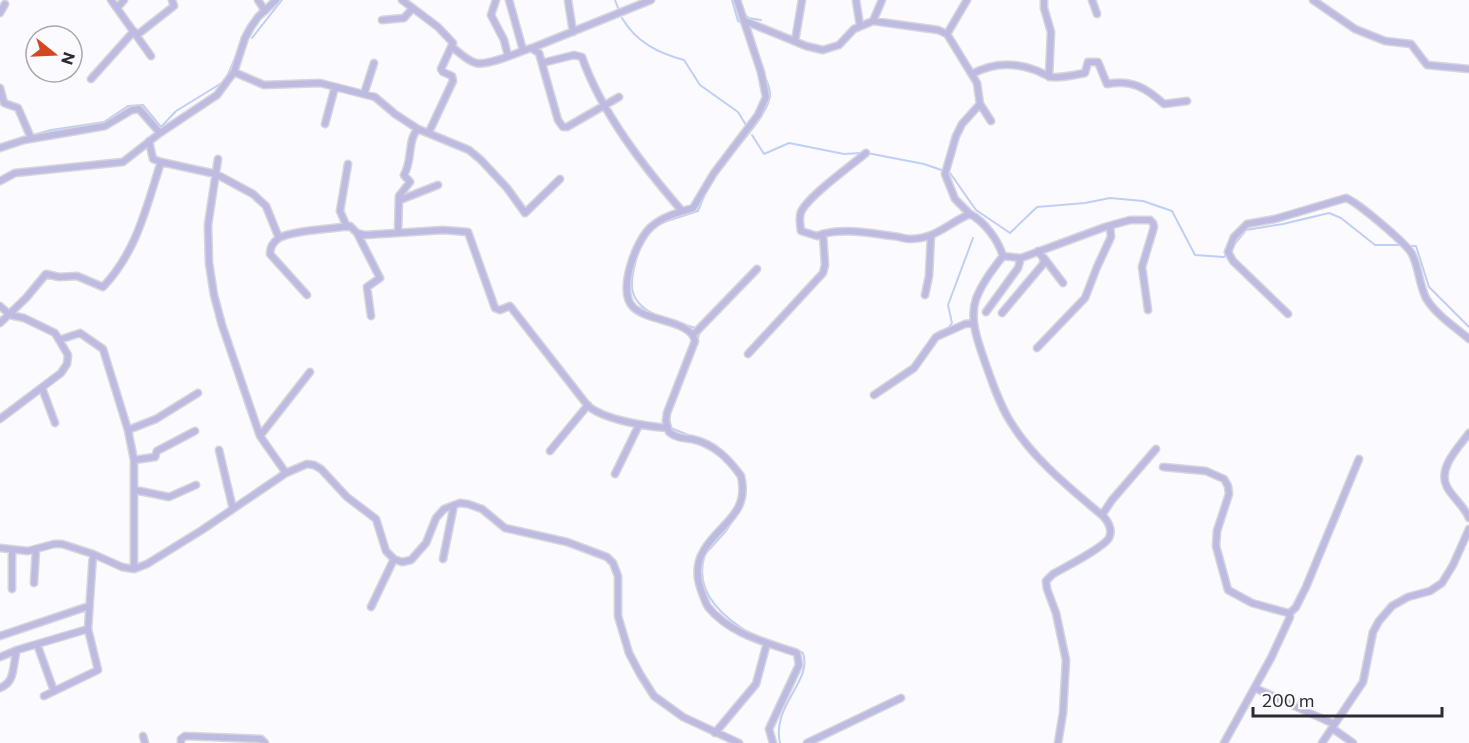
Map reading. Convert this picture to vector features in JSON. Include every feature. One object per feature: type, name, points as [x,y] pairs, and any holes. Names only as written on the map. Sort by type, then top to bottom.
[{"type":"street","points":[[111,0],[151,56]]},
{"type":"street","points":[[117,8],[124,0]]},
{"type":"street","points":[[91,79],[135,33],[174,6],[172,0]]},
{"type":"street","points":[[258,0],[265,11]]},
{"type":"street","points":[[0,182],[15,173],[123,162],[160,133],[217,94],[234,72],[245,38],[258,17],[276,0]]},
{"type":"street","points":[[402,0],[438,27],[453,42],[441,69],[452,76],[453,81],[429,132]]},
{"type":"street","points":[[496,0],[491,15],[504,40],[508,56]]},
{"type":"street","points":[[508,0],[524,50]]},
{"type":"street","points":[[568,0],[573,32]]},
{"type":"street","points":[[452,46],[472,62],[478,63],[532,48],[650,0]]},
{"type":"street","points":[[738,0],[765,89],[766,97],[763,106],[759,115],[714,173],[693,208],[652,225],[642,236],[636,246],[627,293],[635,309],[656,320],[689,330],[694,334],[695,341],[667,413],[667,428],[671,435],[694,440],[721,453],[741,476],[741,499],[735,515],[704,550],[696,578],[708,606],[730,626],[751,638],[797,653],[799,665],[770,729],[773,743]]},
{"type":"street","points":[[795,41],[802,0]]},
{"type":"street","points":[[856,0],[860,26]]},
{"type":"street","points":[[873,21],[882,0]]},
{"type":"street","points":[[947,34],[967,0]]},
{"type":"street","points":[[1044,0],[1051,32],[1049,76]]},
{"type":"street","points":[[1092,0],[1097,14]]},
{"type":"street","points":[[1313,0],[1355,29],[1385,41],[1411,44],[1427,65],[1469,69]]},
{"type":"street","points":[[0,13],[5,4]]},
{"type":"street","points":[[382,20],[404,18],[412,9]]},
{"type":"street","points":[[745,21],[806,46],[823,50],[839,45],[860,26],[873,21],[938,30],[947,34],[972,74],[977,83],[980,104],[991,121]]},
{"type":"street","points":[[532,48],[539,53],[561,127],[567,127],[620,97]]},
{"type":"street","points":[[542,63],[574,55],[582,57],[591,83],[605,105],[647,169],[682,211]]},
{"type":"street","points":[[972,74],[983,68],[1003,64],[1022,66],[1049,76],[1062,77],[1085,73],[1088,63],[1098,62],[1107,84],[1117,82],[1147,89],[1164,104],[1187,101]]},
{"type":"street","points":[[364,94],[374,63]]},
{"type":"street","points":[[234,72],[264,85],[312,82],[380,100],[395,114],[418,129],[468,150],[481,160],[507,188],[525,213],[560,179]]},
{"type":"street","points":[[325,124],[335,87]]},
{"type":"street","points":[[0,88],[4,103],[18,108],[30,136]]},
{"type":"street","points":[[980,104],[962,124],[946,171],[955,199],[990,232],[1003,256]]},
{"type":"street","points":[[0,148],[30,136],[105,126],[132,110],[139,109],[160,133]]},
{"type":"street","points":[[398,233],[399,196],[410,182],[404,175],[410,165],[413,134],[418,129]]},
{"type":"street","points":[[149,141],[153,159],[216,174],[253,194],[266,206],[279,238]]},
{"type":"street","points":[[866,153],[823,188],[801,212],[801,231],[818,236],[841,232],[910,239],[940,233],[970,214]]},
{"type":"street","points":[[218,159],[208,225],[210,273],[222,325],[260,436],[286,473]]},
{"type":"street","points":[[0,323],[10,315],[45,274],[59,277],[77,276],[103,287],[117,272],[130,252],[161,162]]},
{"type":"street","points":[[346,227],[340,211],[348,164]]},
{"type":"street","points":[[400,200],[438,185]]},
{"type":"street","points":[[1288,314],[1233,261],[1228,252],[1230,243],[1247,224],[1275,219],[1346,198],[1404,243],[1416,262],[1427,300],[1469,339]]},
{"type":"street","points":[[1003,256],[1021,258],[1130,220],[1148,220],[1154,223],[1142,267],[1148,310]]},
{"type":"street","points":[[1037,348],[1085,298],[1111,237],[1110,226]]},
{"type":"street","points":[[308,295],[270,254],[271,246],[279,238],[291,234],[352,227],[380,278],[367,287],[372,316]]},
{"type":"street","points":[[357,233],[365,235],[443,230],[470,233],[495,308],[500,310],[510,306],[588,405],[595,411],[639,425],[667,428]]},
{"type":"street","points":[[748,354],[823,273],[825,265],[823,234]]},
{"type":"street","points":[[925,295],[929,276],[931,235]]},
{"type":"street","points":[[1038,251],[1063,283]]},
{"type":"street","points":[[1003,256],[989,273],[976,298],[974,323],[981,352],[997,393],[1017,431],[1040,458],[1110,525],[1110,536],[1107,541],[1053,574],[1046,583],[1056,613],[1066,660],[1063,713],[1058,743]]},
{"type":"street","points":[[986,312],[1018,268],[1021,258]]},
{"type":"street","points":[[1002,313],[1044,263],[1043,258]]},
{"type":"street","points":[[694,334],[757,269]]},
{"type":"street","points":[[0,306],[10,315],[24,318],[55,333],[68,355],[67,364],[61,373],[0,419]]},
{"type":"street","points":[[874,395],[914,368],[936,337],[965,324],[974,323]]},
{"type":"street","points":[[59,340],[80,333],[103,349],[128,430],[134,460],[135,569]]},
{"type":"street","points":[[260,436],[310,372]]},
{"type":"street","points":[[42,388],[55,423]]},
{"type":"street","points":[[128,430],[156,419],[198,393]]},
{"type":"street","points":[[550,451],[588,405]]},
{"type":"street","points":[[615,474],[639,425]]},
{"type":"street","points":[[134,460],[155,457],[157,451],[195,431]]},
{"type":"street","points":[[1469,433],[1450,458],[1445,481],[1469,518]]},
{"type":"street","points":[[1102,515],[1156,449]]},
{"type":"street","points":[[219,450],[233,509]]},
{"type":"street","points":[[1224,743],[1256,688],[1289,620],[1289,614],[1296,607],[1306,587],[1359,459]]},
{"type":"street","points":[[0,548],[28,551],[62,544],[122,567],[135,569],[154,560],[286,473],[308,464],[321,469],[347,497],[376,519],[386,551],[394,559],[402,562],[411,560],[426,543],[435,518],[444,510],[454,505],[468,504],[482,509],[505,528],[567,542],[607,557],[618,576],[618,616],[629,653],[654,696],[683,717],[739,743]]},
{"type":"street","points":[[1163,467],[1206,471],[1224,479],[1229,494],[1217,531],[1216,546],[1228,590],[1252,603],[1289,614]]},
{"type":"street","points":[[135,490],[169,497],[196,485]]},
{"type":"street","points":[[443,559],[454,505]]},
{"type":"street","points":[[1322,743],[1363,682],[1373,632],[1379,621],[1392,606],[1408,597],[1430,591],[1442,583],[1469,529]]},
{"type":"street","points":[[34,583],[36,549]]},
{"type":"street","points":[[12,550],[12,588]]},
{"type":"street","points":[[44,696],[98,671],[88,629],[93,554]]},
{"type":"street","points":[[371,607],[394,559]]},
{"type":"street","points":[[0,636],[89,606]]},
{"type":"street","points":[[0,657],[88,629]]},
{"type":"street","points":[[715,733],[756,684],[767,643]]},
{"type":"street","points":[[37,644],[54,691]]},
{"type":"street","points":[[0,688],[11,681],[17,650]]},
{"type":"street","points":[[1256,688],[1333,726],[1353,743]]},
{"type":"street","points":[[807,743],[901,698]]},
{"type":"street","points":[[181,743],[181,739],[185,736],[260,739],[265,743]]},
{"type":"waterway","points":[[252,38],[282,0]]},
{"type":"waterway","points":[[615,0],[618,8]]},
{"type":"waterway","points":[[732,0],[740,22]]},
{"type":"waterway","points":[[744,14],[749,18],[761,20]]},
{"type":"waterway","points":[[622,18],[634,34],[648,45],[684,60],[700,85],[738,112],[746,125]]},
{"type":"waterway","points":[[749,24],[761,64]]},
{"type":"waterway","points":[[0,144],[51,130],[104,122],[128,106],[143,105],[161,127],[176,111],[225,81],[236,56]]},
{"type":"waterway","points":[[731,155],[766,109],[770,94],[764,75]]},
{"type":"waterway","points":[[752,135],[764,154],[789,143],[844,154],[861,153]]},
{"type":"waterway","points":[[867,153],[924,164],[950,173],[976,210],[1010,233],[1037,207],[1085,203],[1110,198],[1143,201],[1172,211],[1195,255],[1224,257],[1228,253]]},
{"type":"waterway","points":[[658,224],[698,211],[707,189]]},
{"type":"waterway","points":[[1233,246],[1246,230],[1329,213],[1341,218],[1375,245],[1400,245]]},
{"type":"waterway","points":[[938,332],[948,328],[952,323],[948,305],[973,238]]},
{"type":"waterway","points":[[1412,246],[1416,246],[1429,287],[1469,327]]},
{"type":"waterway","points":[[638,253],[632,280],[634,296],[654,314]]},
{"type":"waterway","points":[[682,324],[696,328]]},
{"type":"waterway","points":[[697,342],[700,331]]},
{"type":"waterway","points":[[675,401],[683,379]]},
{"type":"waterway","points":[[669,418],[671,428],[693,437]]},
{"type":"waterway","points":[[707,552],[726,531],[738,512]]},
{"type":"waterway","points":[[704,558],[702,571],[704,583],[714,604],[732,621],[753,635]]},
{"type":"waterway","points":[[780,743],[781,717],[798,684],[805,663],[803,653],[790,647]]}]
